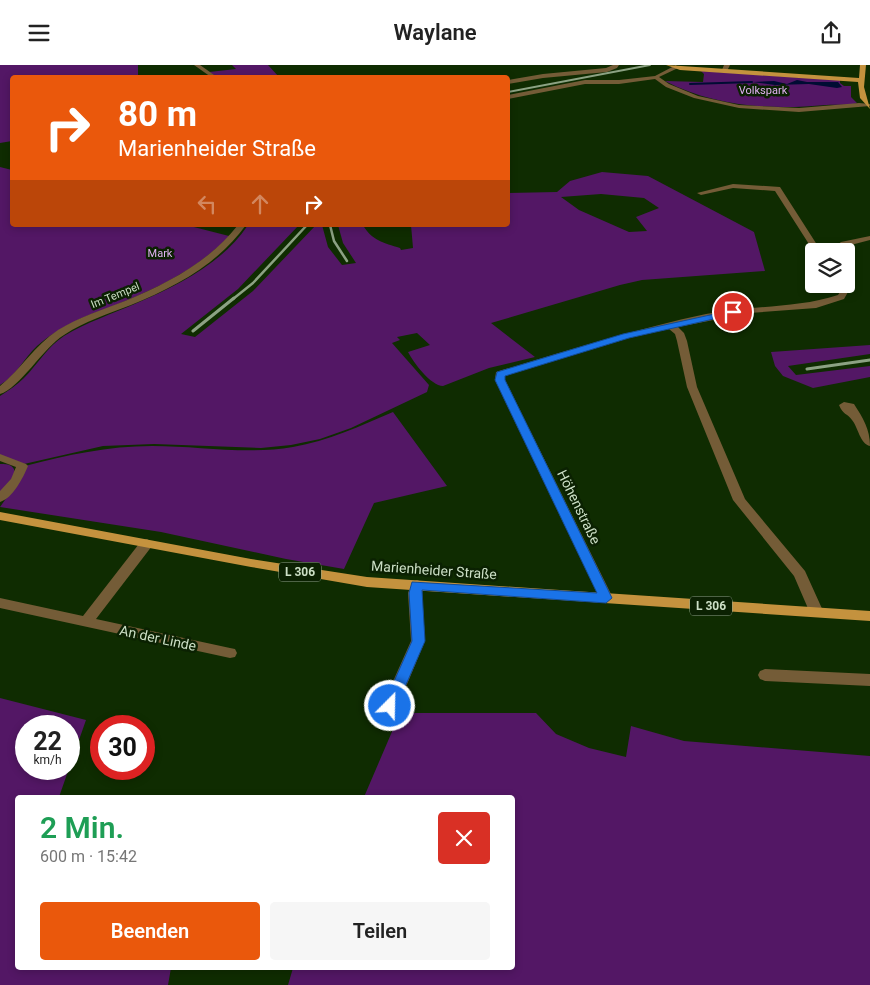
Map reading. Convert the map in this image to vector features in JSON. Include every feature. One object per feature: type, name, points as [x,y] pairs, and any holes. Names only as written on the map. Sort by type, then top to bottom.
[{"type":"main road","points":[[863,65],[860,81],[861,96],[869,106]]},
{"type":"main road","points":[[673,66],[726,67],[860,81]]},
{"type":"main road","name":"Marienheider Straße","points":[[0,516],[338,578],[870,616]]},
{"type":"street","points":[[197,65],[211,75]]},
{"type":"street","points":[[510,82],[543,76],[599,71],[613,68],[616,65]]},
{"type":"street","points":[[510,97],[585,82],[622,82],[656,77],[673,66]]},
{"type":"street","points":[[656,77],[688,94],[733,105],[795,110],[838,105],[869,106]]},
{"type":"street","points":[[701,193],[729,186],[777,189],[812,243]]},
{"type":"street","name":"Im Tempel","points":[[0,391],[19,376],[42,347],[60,333],[78,323],[158,290],[188,274],[224,247],[240,227]]},
{"type":"street","points":[[844,243],[868,240]]},
{"type":"street","points":[[817,613],[800,574],[739,500],[692,387],[682,341],[671,325],[733,312],[828,303],[841,297],[843,293]]},
{"type":"street","name":"Höhenstraße","points":[[606,598],[500,380],[500,374],[585,348],[671,325]]},
{"type":"street","points":[[856,417],[870,443]]},
{"type":"street","points":[[0,457],[22,466],[16,480],[0,498]]},
{"type":"street","points":[[86,622],[147,543]]},
{"type":"street","points":[[390,706],[418,641],[415,593],[417,585]]},
{"type":"street","name":"An der Linde","points":[[0,603],[230,653]]},
{"type":"street","points":[[765,675],[870,680]]},
{"type":"green space","points":[[0,65],[138,65],[138,75],[10,75],[10,141],[0,143]]},
{"type":"green space","points":[[232,65],[268,65],[277,75],[214,75],[209,72],[236,69]]},
{"type":"green space","name":"Volkspark","points":[[701,71],[840,80],[840,83],[844,86],[851,86],[851,97],[857,103],[785,107],[744,105],[684,90],[665,81],[703,82],[704,74]]},
{"type":"green space","name":"Mark","points":[[0,167],[10,170],[10,227],[194,227],[229,236],[203,259],[174,278],[127,300],[81,318],[54,333],[37,346],[11,377],[0,385]]},
{"type":"green space","points":[[602,172],[648,176],[754,232],[765,271],[642,280],[491,323],[535,357],[489,368],[443,386],[428,378],[408,352],[430,345],[417,333],[397,337],[400,340],[392,343],[429,385],[427,392],[351,428],[320,439],[291,445],[261,448],[154,444],[103,446],[24,464],[0,455],[0,396],[24,378],[53,345],[82,326],[152,296],[198,272],[226,251],[247,227],[297,227],[238,289],[181,334],[195,337],[253,291],[314,227],[323,227],[328,247],[342,265],[356,263],[343,243],[339,227],[364,227],[378,240],[401,250],[413,248],[411,227],[510,227],[510,193],[557,192],[570,181]],"holes":[[[601,194],[644,198],[659,208],[636,217],[647,231],[629,232],[579,210],[561,197]]]},
{"type":"green space","points":[[870,345],[870,354],[788,366],[796,375],[870,366],[870,377],[813,388],[783,376],[775,366],[771,352]]},
{"type":"green space","points":[[393,412],[447,486],[374,503],[344,569],[286,559],[161,532],[0,507],[19,480],[25,466],[41,462],[88,452],[136,446],[241,450],[293,447],[331,437]]},
{"type":"green space","points":[[0,464],[11,466],[14,469],[15,475],[0,494]]},
{"type":"green space","points":[[0,698],[66,715],[15,715],[15,780],[65,780],[60,795],[15,795],[15,970],[171,970],[168,985],[0,985]]},
{"type":"green space","points":[[400,713],[536,713],[556,734],[589,748],[626,757],[631,726],[684,741],[870,756],[870,985],[288,985],[292,970],[515,970],[515,795],[365,795]]},
{"type":"green space","points":[[80,718],[86,720],[80,737]]},
{"type":"water","points":[[797,80],[807,82],[838,82],[842,87],[809,84],[775,85],[752,82],[774,81],[787,84]]},
{"type":"waterway","points":[[690,84],[752,82]]},
{"type":"railway","points":[[510,92],[650,65]]},
{"type":"railway","points":[[233,299],[253,283],[305,227]]},
{"type":"railway","points":[[330,227],[334,241],[347,261]]},
{"type":"railway","points":[[193,331],[234,298]]},
{"type":"railway","points":[[807,369],[870,360]]},
{"type":"route","points":[[390,706],[418,641],[415,593],[417,585],[606,598],[500,380],[500,374],[626,336],[733,312]]}]
